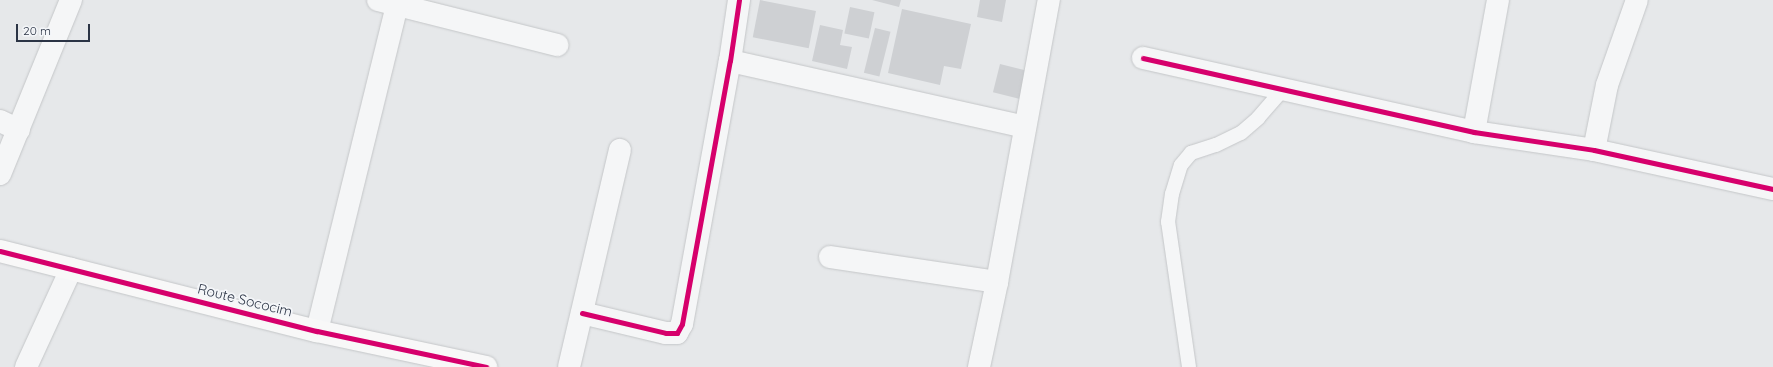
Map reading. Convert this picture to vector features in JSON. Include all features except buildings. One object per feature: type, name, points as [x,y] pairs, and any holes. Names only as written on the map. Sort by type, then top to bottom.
[{"type":"street","points":[[0,174],[9,125],[71,0]]},
{"type":"street","points":[[582,313],[666,333],[677,333],[682,324],[730,61],[739,0]]},
{"type":"street","points":[[979,367],[998,282],[1024,127],[1049,0]]},
{"type":"street","points":[[1474,132],[1498,0]]},
{"type":"street","points":[[1594,150],[1607,85],[1637,0]]},
{"type":"street","points":[[317,331],[391,2],[557,45]]},
{"type":"street","points":[[1143,58],[1474,132],[1594,150],[1773,189]]},
{"type":"street","points":[[730,61],[1024,127]]},
{"type":"street","points":[[569,367],[620,150]]},
{"type":"street","name":"Route Sococim","points":[[0,251],[317,331],[457,364],[486,367]]},
{"type":"street","points":[[830,257],[998,282]]},
{"type":"street","points":[[26,367],[71,269]]},
{"type":"lane","points":[[1189,367],[1168,222],[1172,194],[1181,165],[1191,153],[1216,145],[1241,133],[1258,118],[1282,89]]},
{"type":"cycle path","points":[[582,313],[666,333],[677,333],[682,324],[730,61],[739,0]]},
{"type":"cycle path","points":[[1143,58],[1474,132],[1594,150],[1773,189]]},
{"type":"cycle path","points":[[0,251],[317,331],[486,367]]}]
